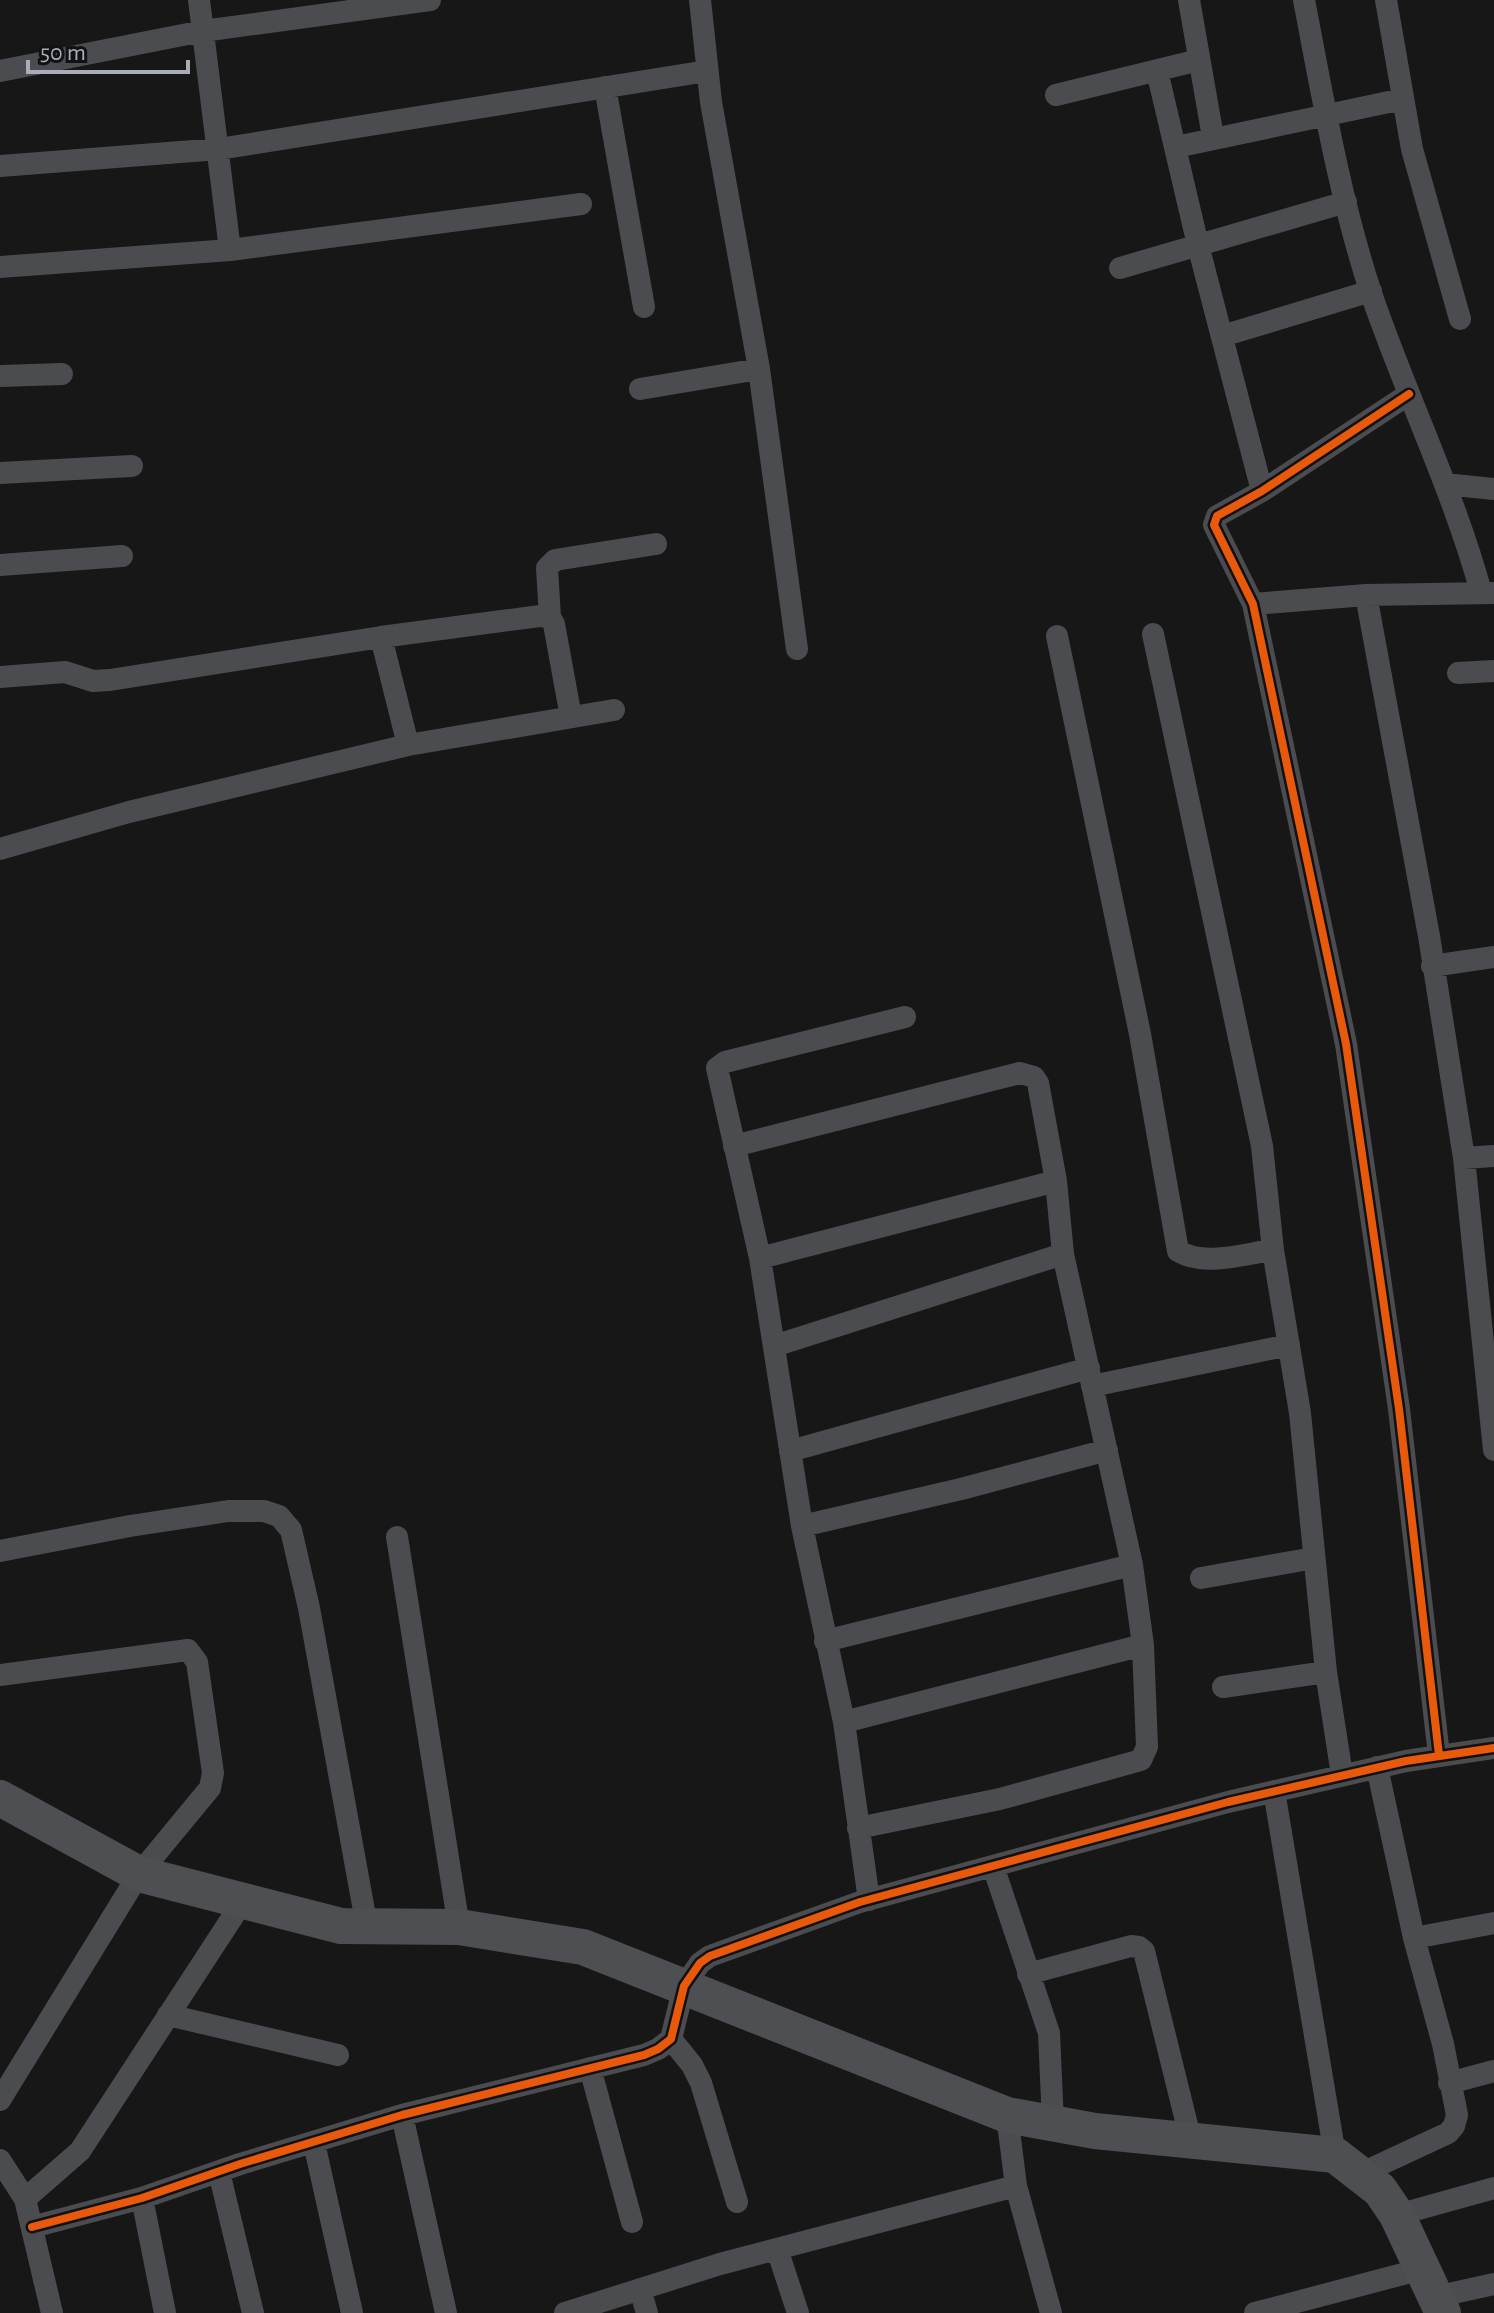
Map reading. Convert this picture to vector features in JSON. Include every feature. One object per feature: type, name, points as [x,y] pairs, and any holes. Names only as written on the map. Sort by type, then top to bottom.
[{"type":"main road","points":[[0,1798],[139,1874],[243,1901],[341,1926],[459,1927],[583,1947],[1007,2115],[1095,2131],[1191,2141],[1348,2164],[1380,2190],[1397,2215],[1433,2293]]},
{"type":"street","points":[[199,0],[230,250]]},
{"type":"street","points":[[0,71],[203,31],[290,9],[430,0]]},
{"type":"street","points":[[700,0],[707,71],[759,369],[797,649]]},
{"type":"street","points":[[1189,0],[1213,137]]},
{"type":"street","points":[[1246,589],[1366,595],[1488,592],[1371,291],[1325,115],[1304,0]]},
{"type":"street","points":[[1386,0],[1412,149],[1460,319]]},
{"type":"street","points":[[1056,95],[1199,60]]},
{"type":"street","points":[[0,166],[219,149],[707,71]]},
{"type":"street","points":[[1157,71],[1198,245],[1262,491]]},
{"type":"street","points":[[605,87],[644,307]]},
{"type":"street","points":[[1176,147],[1403,99]]},
{"type":"street","points":[[1120,268],[1346,202]]},
{"type":"street","points":[[0,267],[230,250],[581,204]]},
{"type":"street","points":[[1222,336],[1371,291]]},
{"type":"street","points":[[640,389],[759,369]]},
{"type":"street","points":[[0,376],[62,374]]},
{"type":"street","points":[[1409,394],[1262,491],[1217,516],[1214,525],[1246,589],[1346,1044],[1399,1409],[1439,1755]]},
{"type":"street","points":[[0,473],[132,466]]},
{"type":"street","points":[[1445,484],[1494,489]]},
{"type":"street","points":[[571,717],[554,624],[550,617],[547,568],[555,560],[656,544]]},
{"type":"street","points":[[0,565],[122,556]]},
{"type":"street","points":[[1366,595],[1429,936],[1464,1158],[1494,1450]]},
{"type":"street","points":[[0,677],[65,672],[93,681],[110,680],[381,637],[550,617]]},
{"type":"street","points":[[1153,634],[1262,1146],[1273,1250],[1300,1413],[1326,1672],[1342,1775]]},
{"type":"street","points":[[1057,636],[1140,1034],[1178,1251],[1202,1259],[1273,1250]]},
{"type":"street","points":[[381,637],[408,745]]},
{"type":"street","points":[[1458,673],[1494,671]]},
{"type":"street","points":[[0,849],[129,812],[408,745],[614,710]]},
{"type":"street","points":[[1432,966],[1494,957]]},
{"type":"street","points":[[869,1900],[844,1722],[802,1526],[760,1258],[716,1074],[720,1064],[905,1017]]},
{"type":"street","points":[[734,1146],[1020,1073],[1030,1074],[1038,1083],[1056,1181],[1063,1254],[1132,1565],[1143,1645],[1147,1747],[1141,1760],[1000,1799],[858,1828]]},
{"type":"street","points":[[1464,1158],[1494,1156]]},
{"type":"street","points":[[760,1258],[1056,1181]]},
{"type":"street","points":[[774,1346],[1063,1254]]},
{"type":"street","points":[[790,1451],[1090,1377],[1289,1345]]},
{"type":"street","points":[[802,1526],[961,1489],[1107,1450]]},
{"type":"street","points":[[0,1551],[228,1511],[264,1511],[279,1516],[291,1530],[309,1608],[367,1927]]},
{"type":"street","points":[[397,1537],[459,1927]]},
{"type":"street","points":[[1201,1578],[1314,1558]]},
{"type":"street","points":[[825,1641],[1132,1565]]},
{"type":"street","points":[[844,1722],[1143,1645]]},
{"type":"street","points":[[0,1675],[188,1650],[194,1655],[213,1773],[210,1788],[139,1874],[0,2100]]},
{"type":"street","points":[[1223,1687],[1326,1672]]},
{"type":"street","points":[[32,2227],[142,2198],[402,2115],[644,2055],[671,2039],[684,1986],[700,1963],[721,1951],[869,1900],[1274,1791],[1377,1767],[1494,1748]]},
{"type":"street","points":[[1274,1791],[1348,2164],[1448,2133],[1457,2115],[1377,1767]]},
{"type":"street","points":[[993,1866],[1049,2033],[1053,2123]]},
{"type":"street","points":[[25,2199],[80,2151],[243,1901]]},
{"type":"street","points":[[1414,1938],[1494,1923]]},
{"type":"street","points":[[1028,1974],[1131,1946],[1144,1951],[1191,2141]]},
{"type":"street","points":[[168,2015],[338,2055]]},
{"type":"street","points":[[671,2039],[692,2065],[701,2083],[737,2202]]},
{"type":"street","points":[[590,2068],[632,2222]]},
{"type":"street","points":[[1449,2083],[1494,2071]]},
{"type":"street","points":[[402,2115],[446,2313]]},
{"type":"street","points":[[1007,2115],[1016,2186],[1051,2313]]},
{"type":"street","points":[[314,2143],[352,2313]]},
{"type":"street","points":[[0,2160],[25,2199],[49,2312]]},
{"type":"street","points":[[219,2172],[253,2313]]},
{"type":"street","points":[[565,2313],[777,2249],[1016,2186]]},
{"type":"street","points":[[1397,2215],[1494,2188]]},
{"type":"street","points":[[142,2198],[165,2313]]},
{"type":"street","points":[[777,2249],[798,2313]]},
{"type":"street","points":[[1255,2313],[1494,2284]]},
{"type":"street","points":[[640,2289],[647,2313]]},
{"type":"cycle path","points":[[1409,394],[1262,491],[1217,516],[1214,525],[1253,604],[1346,1044],[1399,1409],[1439,1755]]},
{"type":"cycle path","points":[[32,2227],[142,2198],[240,2164],[402,2115],[644,2055],[671,2039],[684,1986],[700,1963],[710,1956],[860,1902],[1228,1802],[1406,1761],[1494,1748]]}]
